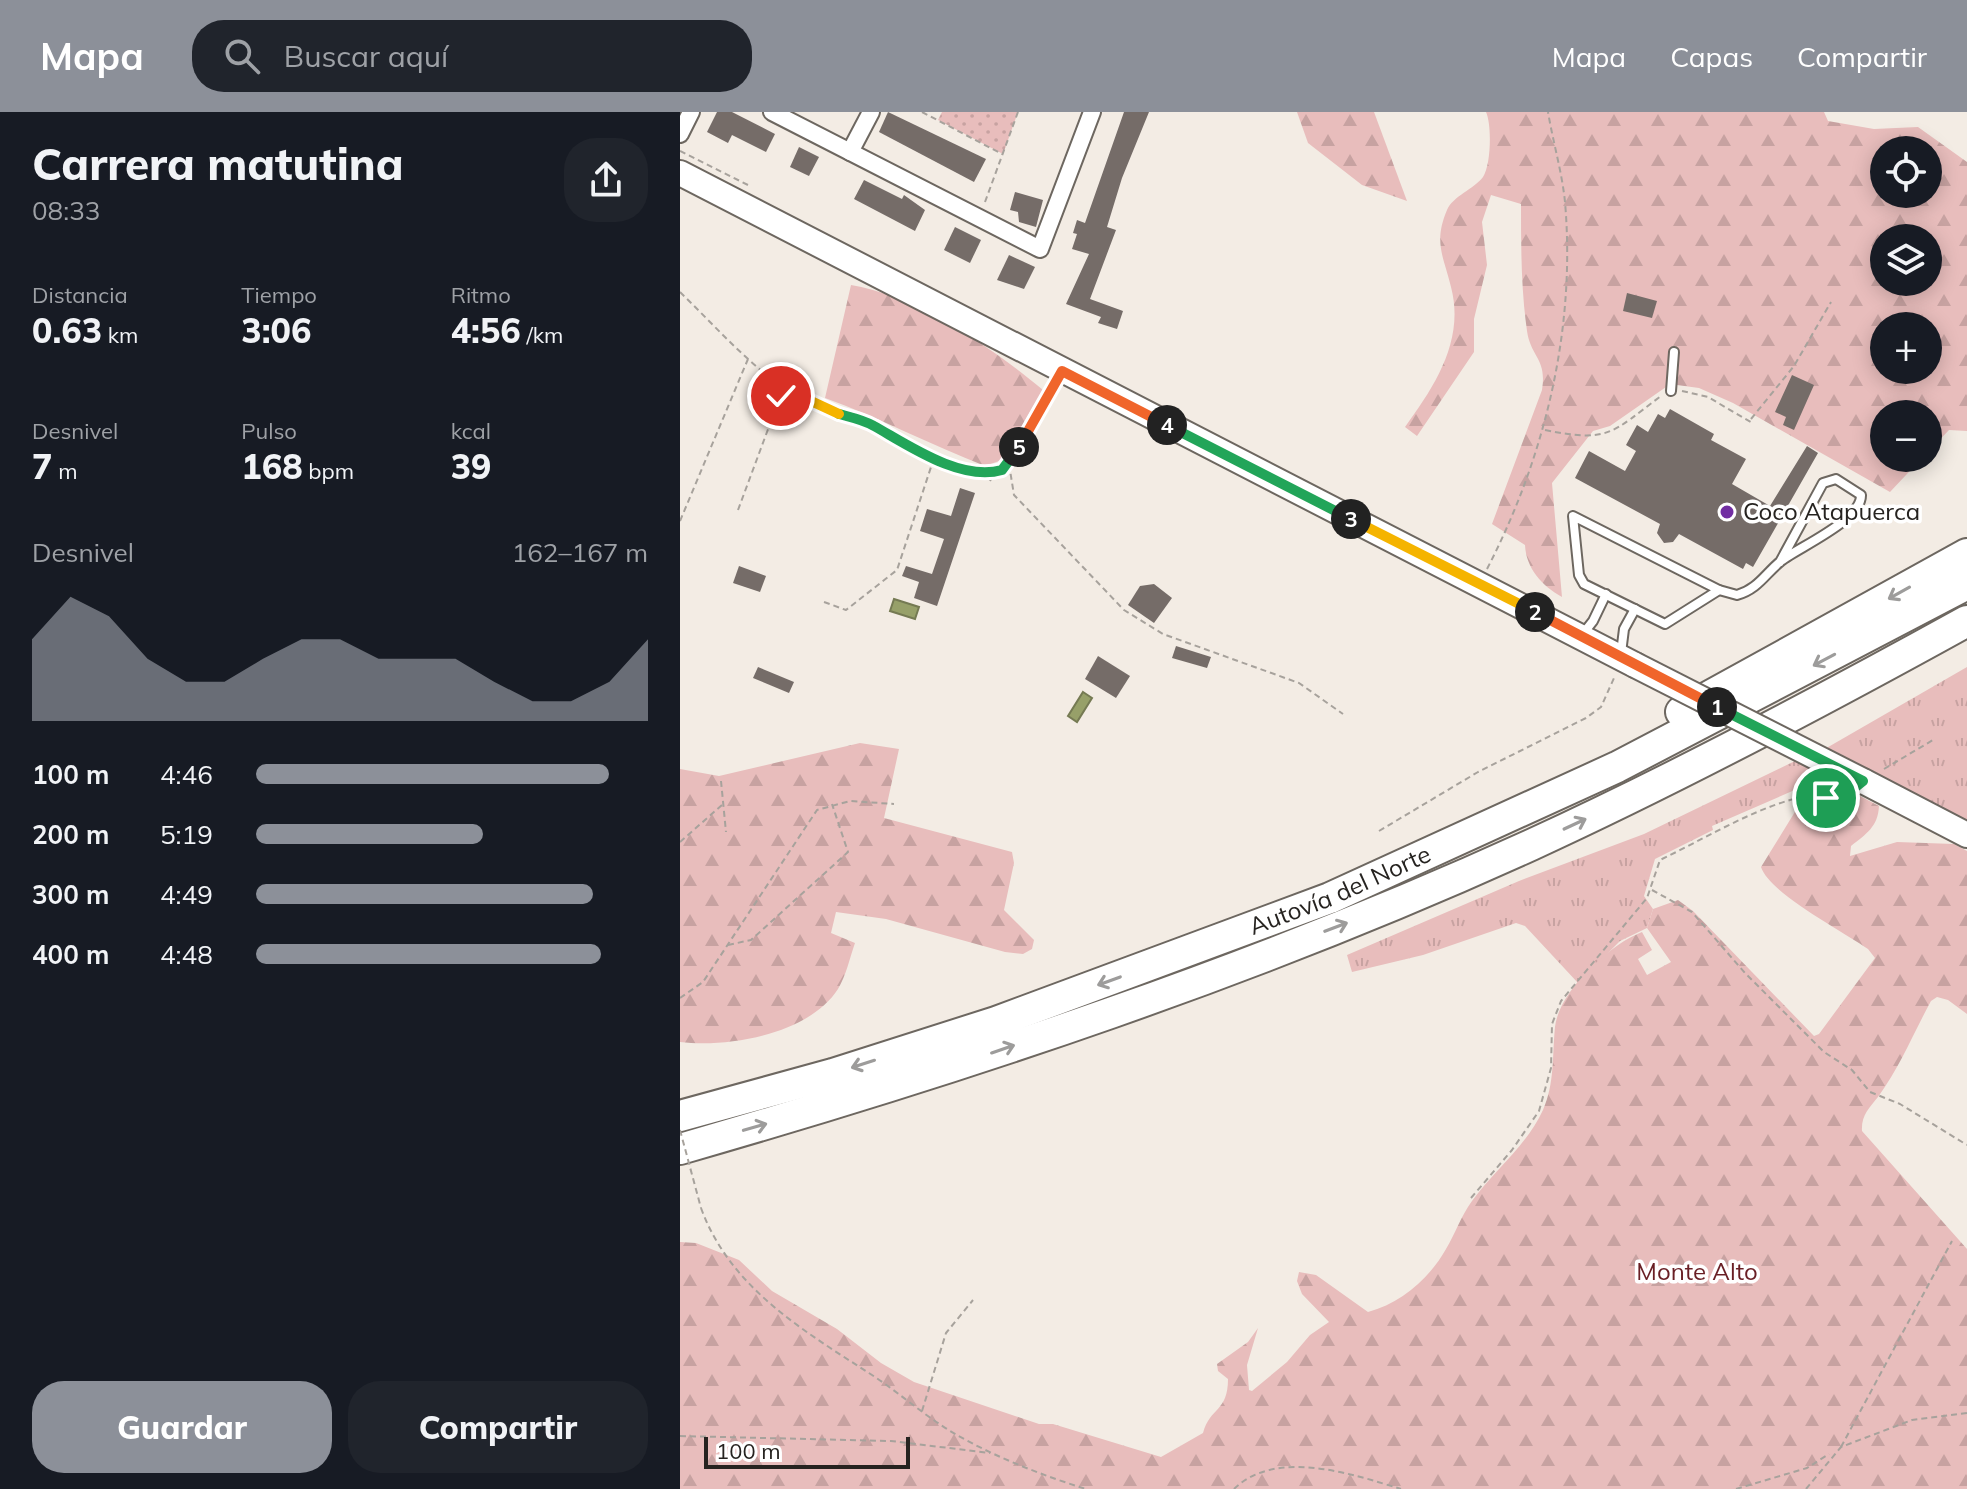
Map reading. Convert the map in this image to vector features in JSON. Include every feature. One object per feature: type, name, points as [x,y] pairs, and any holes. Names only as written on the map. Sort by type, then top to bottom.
[{"type":"highway","points":[[1182,954],[1428,839],[1622,742],[1967,554]]},
{"type":"highway","name":"Autovía del Norte","points":[[680,1116],[833,1074],[996,1022],[1330,898],[1617,767],[1967,584]]},
{"type":"highway","name":"Autovía del Norte","points":[[680,1149],[936,1072],[1264,955],[1530,846],[1737,745],[1967,621]]},
{"type":"highway","points":[[1737,745],[1760,744],[1967,643]]},
{"type":"main road","points":[[680,173],[1967,835]]},
{"type":"street","points":[[680,134],[691,112]]},
{"type":"street","points":[[772,112],[1040,249],[1092,112]]},
{"type":"street","points":[[850,152],[871,112]]},
{"type":"lane","points":[[1671,391],[1674,352]]},
{"type":"lane","points":[[1719,590],[1665,624],[1584,584],[1579,575],[1573,516],[1719,590],[1737,595],[1748,592],[1780,562],[1847,517],[1857,508],[1861,495],[1836,479],[1823,483],[1780,562]]},
{"type":"lane","points":[[1581,635],[1597,615],[1606,594]]},
{"type":"lane","points":[[1628,661],[1624,629],[1635,609]]},
{"type":"path","points":[[922,112],[1003,154]]},
{"type":"path","points":[[979,218],[1018,112]]},
{"type":"path","points":[[1478,584],[1510,520],[1544,430],[1565,312],[1565,198],[1548,112]]},
{"type":"path","points":[[680,292],[783,388],[873,425],[934,457],[970,471],[995,472]]},
{"type":"path","points":[[1750,421],[1794,366],[1831,302]]},
{"type":"path","points":[[680,521],[748,358]]},
{"type":"path","points":[[990,481],[995,472],[1009,464],[1062,371]]},
{"type":"path","points":[[738,510],[783,388]]},
{"type":"path","points":[[1544,430],[1599,438],[1623,427],[1671,391],[1708,397],[1754,424]]},
{"type":"path","points":[[824,602],[846,610],[897,570],[934,457]]},
{"type":"path","points":[[1009,464],[1014,495],[1124,610],[1163,634],[1299,683],[1343,714]]},
{"type":"path","points":[[1379,831],[1478,772],[1586,718],[1607,696],[1628,661]]},
{"type":"path","points":[[1471,1198],[1512,1150],[1539,1111],[1551,1068],[1552,1024],[1561,1001],[1651,889],[1660,860],[1777,804],[1802,796],[1838,797],[1933,740]]},
{"type":"path","points":[[721,781],[726,832]]},
{"type":"path","points":[[680,998],[703,982],[817,810],[832,804],[872,800],[894,804]]},
{"type":"path","points":[[680,842],[723,804]]},
{"type":"path","points":[[726,946],[751,940],[848,852],[832,804]]},
{"type":"path","points":[[1651,889],[1692,912],[1745,973],[1824,1052],[1852,1070],[1870,1092],[1900,1104],[1967,1145]]},
{"type":"path","points":[[680,1130],[701,1208],[722,1253],[748,1284],[804,1331],[922,1412],[994,1454],[1086,1489]]},
{"type":"path","points":[[1841,1447],[1952,1241]]},
{"type":"path","points":[[922,1412],[946,1333],[973,1300]]},
{"type":"path","points":[[1736,1489],[1807,1468],[1841,1447],[1912,1420],[1967,1413]]},
{"type":"path","points":[[680,1436],[891,1441],[994,1454]]},
{"type":"path","points":[[1806,1489],[1834,1452]]},
{"type":"path","points":[[1234,1489],[1260,1470],[1295,1467],[1320,1469],[1401,1489]]},
{"type":"green space","points":[[942,112],[1018,112],[1003,154],[938,120]]},
{"type":"green space","points":[[1297,112],[1374,112],[1407,201],[1362,185],[1308,143]]},
{"type":"green space","points":[[1486,112],[1824,112],[1828,121],[1874,129],[1918,127],[1931,136],[1870,136],[1870,208],[1942,208],[1942,144],[1967,162],[1967,431],[1949,430],[1942,437],[1942,400],[1870,400],[1870,472],[1909,472],[1890,492],[1733,403],[1699,388],[1666,387],[1610,426],[1593,431],[1552,483],[1562,597],[1555,593],[1532,569],[1525,545],[1492,524],[1542,390],[1543,379],[1541,364],[1529,340],[1525,315],[1521,204],[1491,195],[1482,222],[1487,265],[1474,319],[1474,352],[1417,436],[1405,427],[1436,379],[1451,344],[1454,307],[1441,250],[1441,232],[1450,205],[1479,181],[1486,171],[1489,126]]},
{"type":"green space","points":[[851,285],[901,300],[953,326],[1001,357],[1043,390],[1002,460],[985,466],[825,398]]},
{"type":"green space","points":[[1967,667],[1967,823],[1823,750]]},
{"type":"green space","points":[[860,743],[899,749],[884,818],[1012,852],[1014,863],[1004,910],[1034,940],[1032,949],[1023,954],[1005,952],[886,919],[836,912],[831,933],[855,943],[841,984],[825,1004],[808,1017],[766,1035],[721,1043],[680,1042],[680,769],[719,776]]},
{"type":"green space","points":[[1795,761],[1844,786],[1832,793],[1797,789],[1712,826],[1713,830],[1655,859],[1644,896],[1653,909],[1647,928],[1620,941],[1578,983],[1525,926],[1516,923],[1423,955],[1352,972],[1347,955],[1519,881],[1644,834]]},
{"type":"green space","name":"Monte Alto","points":[[1860,796],[1879,806],[1878,813],[1870,829],[1851,846],[1850,856],[1897,842],[1954,844],[1967,851],[1967,1014],[1948,1000],[1937,997],[1931,1001],[1893,1074],[1866,1112],[1862,1131],[1967,1249],[1967,1489],[680,1489],[680,1242],[696,1243],[739,1260],[772,1291],[837,1329],[881,1363],[914,1382],[1039,1424],[1053,1424],[1161,1457],[1203,1433],[1222,1404],[1227,1390],[1228,1379],[1218,1371],[1217,1364],[1248,1342],[1258,1328],[1247,1365],[1249,1390],[1252,1391],[1287,1362],[1310,1335],[1329,1322],[1302,1294],[1297,1281],[1299,1272],[1316,1275],[1368,1312],[1392,1303],[1423,1280],[1446,1249],[1472,1201],[1519,1146],[1543,1110],[1551,1079],[1555,1027],[1559,1013],[1576,984],[1601,958],[1642,932],[1652,950],[1638,959],[1647,975],[1671,962],[1647,928],[1653,909],[1678,900],[1693,911],[1814,1036],[1819,1034],[1875,958],[1868,949],[1778,889],[1761,867],[1801,802],[1839,805]]},
{"type":"shaded area","points":[[894,599],[919,607],[915,619],[890,611]]},
{"type":"shaded area","points":[[1083,692],[1092,698],[1077,722],[1068,716]]},
{"type":"building","points":[[717,112],[732,112],[775,134],[766,152],[732,135],[728,143],[707,132]]},
{"type":"building","points":[[888,112],[986,159],[974,182],[879,132]]},
{"type":"building","points":[[1124,112],[1149,112],[1122,178],[1107,227],[1116,230],[1090,299],[1123,311],[1117,329],[1098,323],[1101,317],[1066,304],[1089,254],[1072,249],[1077,234],[1073,233],[1077,220],[1085,223]]},
{"type":"building","points":[[799,147],[819,157],[809,176],[790,167]]},
{"type":"building","points":[[864,180],[902,199],[904,195],[925,210],[915,231],[854,199]]},
{"type":"building","points":[[1015,192],[1043,200],[1036,227],[1019,222],[1018,212],[1010,210]]},
{"type":"building","points":[[955,227],[981,240],[970,263],[944,250]]},
{"type":"building","points":[[1009,255],[1035,267],[1024,289],[997,280]]},
{"type":"building","points":[[1627,293],[1657,301],[1652,318],[1623,311]]},
{"type":"building","points":[[1792,375],[1814,385],[1794,430],[1783,425],[1786,417],[1775,412]]},
{"type":"building","points":[[1670,409],[1714,434],[1711,440],[1746,459],[1732,484],[1770,506],[1807,446],[1818,453],[1753,567],[1746,563],[1743,569],[1679,534],[1673,542],[1664,543],[1657,533],[1660,524],[1575,478],[1589,451],[1625,471],[1636,451],[1626,445],[1637,425],[1648,432],[1658,414],[1665,418]]},
{"type":"building","points":[[960,488],[975,493],[937,606],[914,598],[919,582],[902,576],[906,566],[932,574],[944,539],[920,531],[927,509],[951,516]]},
{"type":"building","points":[[739,566],[766,576],[760,592],[733,583]]},
{"type":"building","points":[[1154,584],[1172,598],[1154,623],[1128,605],[1140,586]]},
{"type":"building","points":[[1176,646],[1211,657],[1207,668],[1172,658]]},
{"type":"building","points":[[1098,656],[1130,676],[1116,698],[1085,679]]},
{"type":"building","points":[[758,667],[794,682],[789,693],[753,678]]},
{"type":"place","name":"Coco Atapuerca","points":[[1727,512]]},
{"type":"route","points":[[781,396],[783,388],[873,425],[934,457],[970,471],[986,473],[1002,470],[1009,464],[1062,371],[1863,781],[1848,793],[1826,798]]}]
